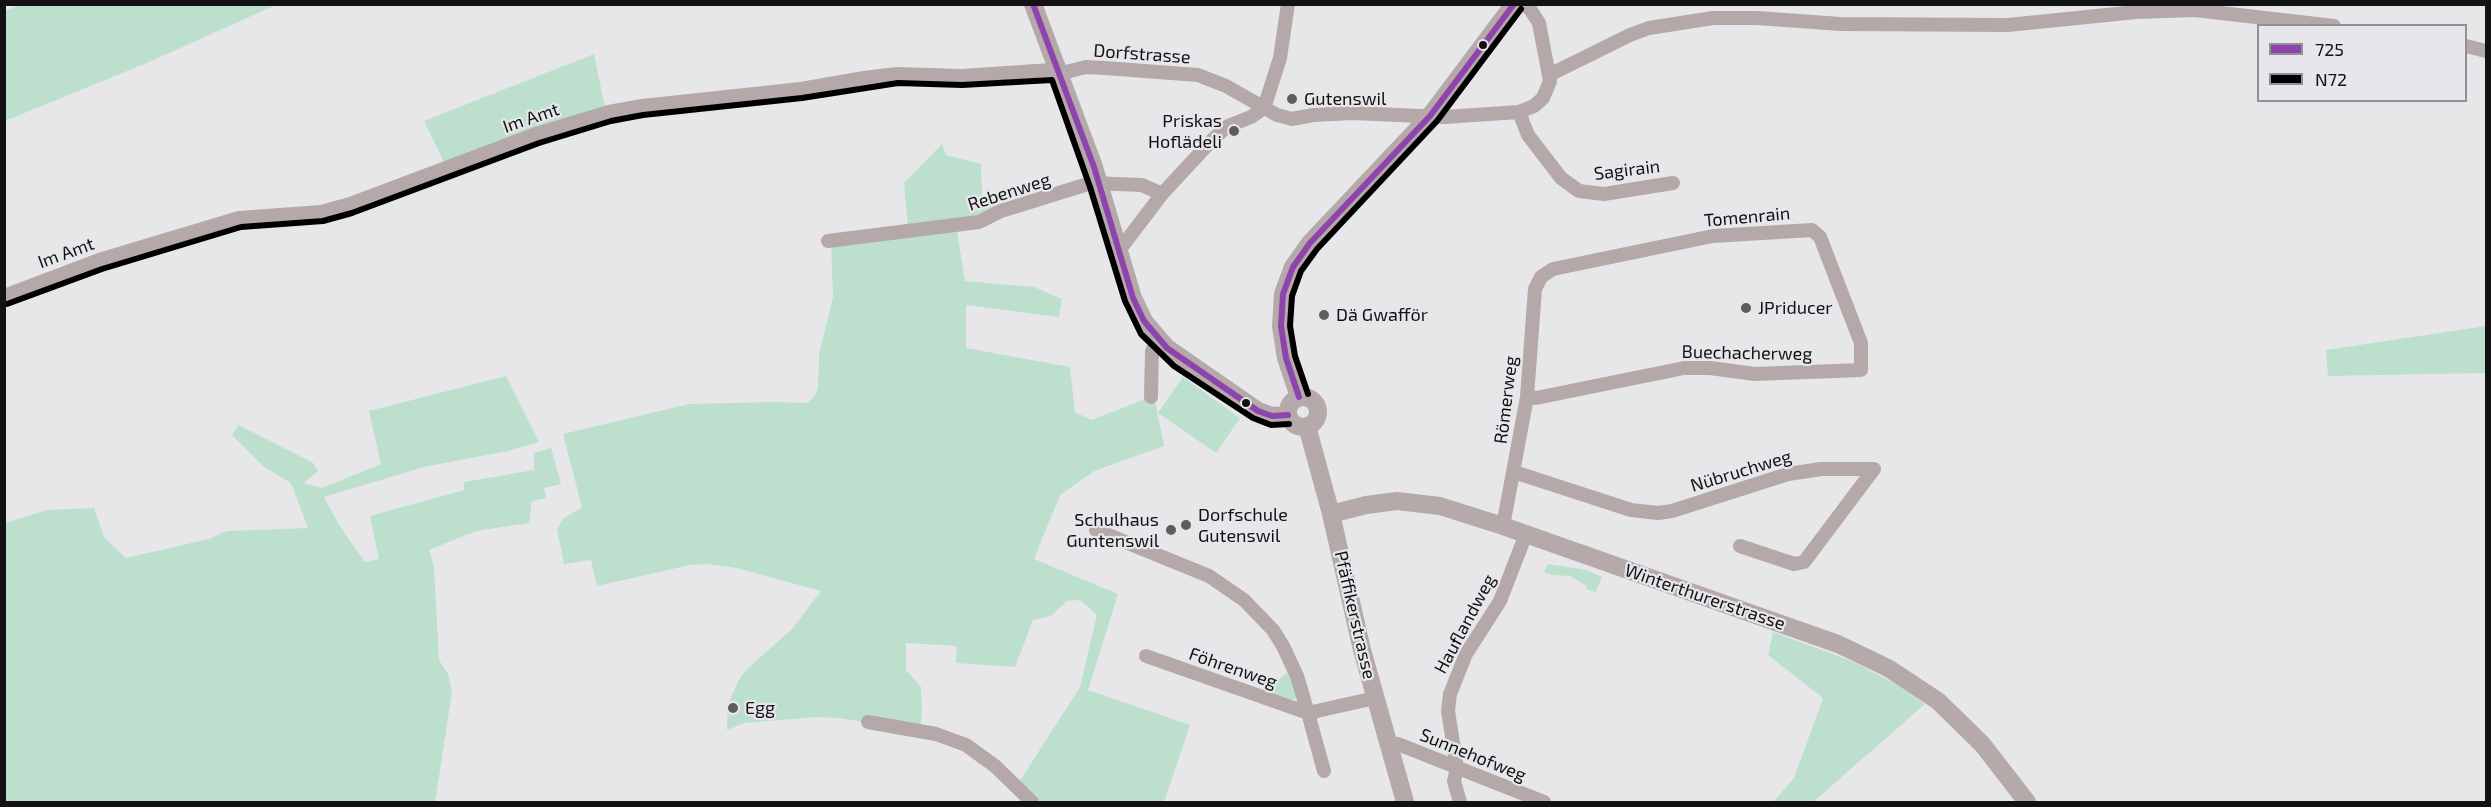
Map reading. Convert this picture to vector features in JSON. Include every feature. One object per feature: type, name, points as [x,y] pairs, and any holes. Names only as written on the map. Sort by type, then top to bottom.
[{"type":"main road","points":[[1033,4],[1124,242],[1138,311],[1158,340],[1180,359],[1258,411],[1272,416],[1288,415]]},
{"type":"main road","points":[[1299,397],[1286,358],[1281,326],[1283,294],[1293,267],[1310,243],[1430,116],[1514,4]]},
{"type":"main road","points":[[1299,397],[1310,399],[1317,408],[1316,419],[1307,426],[1295,425],[1288,415],[1291,402],[1299,397]]},
{"type":"main road","name":"Pfäffikerstrasse","points":[[1307,426],[1331,514],[1375,698],[1405,802]]},
{"type":"main road","name":"Winterthurerstrasse","points":[[1331,514],[1382,502],[1416,502],[1464,512],[1846,648],[1919,686],[1953,713],[1994,758],[2026,802]]},
{"type":"street","points":[[1124,242],[1162,194],[1222,130],[1251,117],[1264,108],[1280,58],[1288,4]]},
{"type":"street","points":[[1519,112],[1534,106],[1543,98],[1549,87],[1549,75],[1539,24],[1524,4]]},
{"type":"street","points":[[1549,75],[1630,35],[1681,22],[1737,17],[1841,24],[2008,25],[2136,12],[2195,10],[2317,24]]},
{"type":"street","points":[[2467,46],[2487,51]]},
{"type":"street","name":"Dorfstrasse","points":[[1058,71],[1066,72],[1086,67],[1183,72],[1226,86],[1264,108],[1292,119],[1352,113],[1430,116],[1519,112]]},
{"type":"street","name":"Im Amt","points":[[4,296],[143,246],[239,218],[321,212],[350,204],[525,138],[609,112],[651,105],[801,89],[897,74],[962,76],[1058,71]]},
{"type":"street","name":"Sagirain","points":[[1519,112],[1528,135],[1561,178],[1579,191],[1604,195],[1673,183]]},
{"type":"street","name":"Rebenweg","points":[[828,241],[979,222],[1025,203],[1091,183],[1142,184],[1162,194]]},
{"type":"street","name":"Tomenrain","points":[[1540,279],[1552,269],[1713,236],[1812,230],[1820,237],[1862,343],[1861,370]]},
{"type":"street","name":"Römerweg","points":[[1503,526],[1527,397],[1535,290],[1540,279]]},
{"type":"street","points":[[1151,397],[1152,351],[1158,340]]},
{"type":"street","name":"Buechacherweg","points":[[1527,397],[1536,398],[1684,368],[1710,368],[1755,374],[1861,370]]},
{"type":"street","name":"Nübruchweg","points":[[1514,472],[1631,510],[1658,513],[1672,511],[1797,472],[1874,468],[1804,562],[1794,564],[1740,546]]},
{"type":"street","points":[[1096,530],[1203,573],[1223,584],[1244,600],[1273,630],[1298,676],[1324,771]]},
{"type":"street","name":"Hauflandweg","points":[[1460,802],[1454,781],[1457,768],[1448,711],[1450,694],[1466,654],[1504,594],[1526,534]]},
{"type":"street","name":"Föhrenweg","points":[[1146,656],[1308,713]]},
{"type":"street","points":[[1308,713],[1375,698]]},
{"type":"street","points":[[868,722],[936,734],[966,745],[995,766],[1032,802]]},
{"type":"street","name":"Sunnehofweg","points":[[1388,745],[1398,744],[1544,802]]},
{"type":"green space","points":[[22,4],[276,5],[149,62],[5,121],[5,11]]},
{"type":"green space","points":[[594,54],[605,108],[444,162],[424,121]]},
{"type":"green space","points":[[942,144],[946,155],[981,164],[982,196],[998,208],[957,231],[965,281],[1034,287],[1062,299],[1059,317],[966,305],[966,348],[1070,367],[1075,412],[1091,420],[1154,396],[1164,446],[1094,471],[1060,495],[1034,559],[1118,594],[1088,690],[1190,725],[1164,802],[1032,802],[1016,787],[1080,687],[1097,615],[1080,600],[1067,601],[1051,616],[1033,620],[1015,667],[956,663],[957,646],[906,643],[906,670],[921,687],[920,731],[839,718],[817,717],[744,723],[727,730],[728,704],[740,678],[792,629],[821,591],[737,568],[707,564],[690,565],[597,586],[591,560],[564,564],[557,529],[563,519],[582,507],[563,434],[689,404],[807,403],[818,389],[819,355],[833,297],[831,243],[908,228],[904,183]]},
{"type":"green space","points":[[2486,326],[2486,373],[2328,376],[2326,350]]},
{"type":"green space","points":[[506,376],[539,442],[508,451],[424,467],[324,497],[339,525],[365,562],[379,559],[370,516],[464,490],[464,482],[534,470],[534,453],[551,448],[561,484],[544,488],[546,498],[532,501],[529,523],[476,531],[429,550],[434,567],[439,660],[448,674],[452,692],[435,802],[5,802],[5,523],[47,510],[94,508],[104,537],[126,558],[209,539],[227,531],[308,528],[291,483],[263,466],[232,435],[239,425],[313,463],[318,471],[304,483],[322,488],[381,464],[369,411]]},
{"type":"green space","points":[[1183,377],[1240,418],[1216,453],[1158,413]]},
{"type":"green space","points":[[1548,564],[1586,570],[1602,577],[1596,592],[1588,590],[1585,585],[1570,576],[1544,572]]},
{"type":"green space","points":[[1773,632],[1854,662],[1897,685],[1925,704],[1813,802],[1773,802],[1794,778],[1823,698],[1768,655]]},
{"type":"green space","points":[[1290,671],[1297,697],[1294,700],[1264,693],[1265,689]]},
{"type":"transit line","name":"725","points":[[1033,4],[1094,167],[1133,298],[1144,321],[1167,348],[1258,411],[1272,416],[1288,415]]},
{"type":"transit line","name":"725","points":[[1299,397],[1286,358],[1281,326],[1283,294],[1293,267],[1310,243],[1430,116],[1514,4]]},
{"type":"transit line","name":"N72","points":[[1308,394],[1295,356],[1290,326],[1292,296],[1301,271],[1317,249],[1437,121],[1521,9]]},
{"type":"transit line","name":"N72","points":[[7,304],[102,269],[241,227],[323,221],[352,213],[539,143],[611,121],[643,115],[802,98],[898,83],[962,85],[1052,80],[1090,187],[1125,301],[1141,334],[1174,366],[1253,418],[1271,425],[1289,424]]},
{"type":"place","name":"Gutenswil","points":[[1292,99]]},
{"type":"place","name":"Priskas Hoflädeli","points":[[1234,131]]},
{"type":"place","name":"JPriducer","points":[[1746,308]]},
{"type":"place","name":"Dä Gwafför","points":[[1324,315]]},
{"type":"place","name":"Dorfschule Gutenswil","points":[[1186,525]]},
{"type":"place","name":"Schulhaus Guntenswil","points":[[1171,530]]},
{"type":"place","name":"Egg","points":[[733,708]]}]
